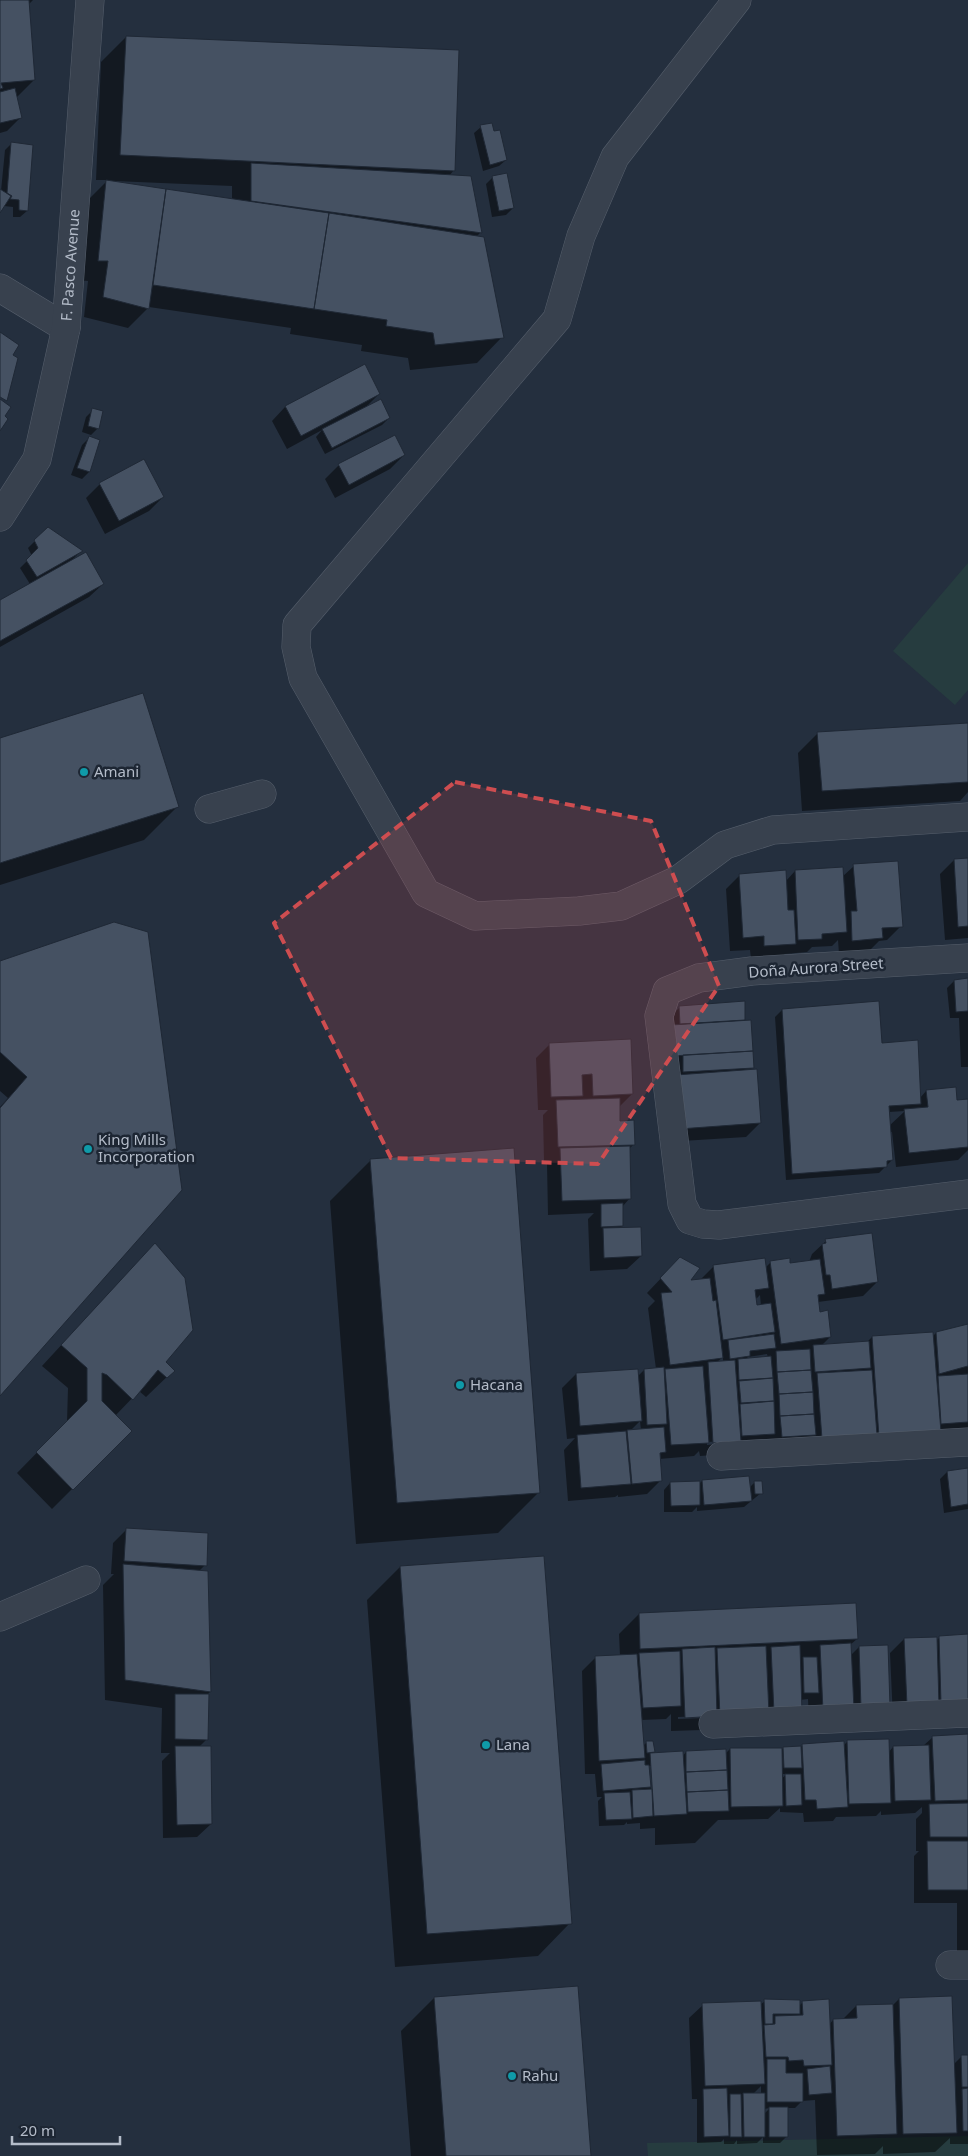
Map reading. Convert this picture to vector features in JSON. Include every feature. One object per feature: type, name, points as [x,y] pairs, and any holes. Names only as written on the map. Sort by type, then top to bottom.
[{"type":"street","name":"F. Pasco Avenue","points":[[0,517],[37,459],[66,328],[90,0]]},
{"type":"street","points":[[737,0],[615,157],[581,236],[557,319],[297,625],[296,647],[303,678],[426,893],[475,916],[579,911],[621,906],[678,880],[725,845],[773,830],[968,817]]},
{"type":"street","points":[[0,288],[66,328]]},
{"type":"street","points":[[209,810],[262,794]]},
{"type":"street","name":"Doña Aurora Street","points":[[968,958],[752,971],[699,978],[667,991],[659,1016],[682,1204],[690,1220],[703,1224],[719,1225],[968,1194]]},
{"type":"street","points":[[721,1456],[968,1442]]},
{"type":"street","points":[[0,1617],[86,1580]]},
{"type":"street","points":[[713,1724],[968,1713]]},
{"type":"highlighted area","points":[[455,782],[651,821],[719,986],[598,1164],[391,1158],[274,923]]},
{"type":"green space","points":[[968,563],[968,690],[955,705],[893,651]]},
{"type":"green space","points":[[968,2136],[968,2156],[648,2156],[647,2143]]},
{"type":"building","points":[[0,0],[29,0],[35,80],[1,83],[3,88],[0,89]]},
{"type":"building","points":[[126,36],[459,50],[455,171],[120,155]]},
{"type":"building","points":[[15,88],[22,118],[0,123],[0,92]]},
{"type":"building","points":[[492,123],[494,131],[500,130],[507,160],[490,165],[480,125]]},
{"type":"building","points":[[11,142],[33,145],[28,211],[19,210],[19,200],[10,199],[12,196],[7,193]]},
{"type":"building","points":[[251,163],[471,176],[482,233],[251,201]]},
{"type":"building","points":[[507,173],[514,208],[499,211],[492,176]]},
{"type":"building","points":[[106,180],[166,189],[149,309],[103,297],[108,261],[98,261]]},
{"type":"building","points":[[0,189],[11,196],[0,213]]},
{"type":"building","points":[[166,189],[329,213],[314,309],[153,285]]},
{"type":"building","points":[[329,213],[484,237],[504,338],[435,345],[433,333],[386,326],[387,320],[314,309]]},
{"type":"building","points":[[0,332],[19,345],[13,355],[18,358],[7,401],[0,397]]},
{"type":"building","points":[[365,364],[380,394],[301,436],[285,406]]},
{"type":"building","points":[[0,399],[11,407],[5,416],[8,419],[0,431]]},
{"type":"building","points":[[381,399],[390,418],[332,448],[322,429]]},
{"type":"building","points":[[92,408],[103,411],[99,429],[88,426]]},
{"type":"building","points":[[395,435],[405,455],[349,485],[338,464]]},
{"type":"building","points":[[89,436],[100,440],[90,472],[77,468]]},
{"type":"building","points":[[144,459],[164,497],[119,521],[99,483]]},
{"type":"building","points":[[48,527],[83,551],[37,577],[26,560],[38,548],[34,540]]},
{"type":"building","points":[[86,552],[104,584],[0,641],[0,600]]},
{"type":"building","name":"Amani","points":[[143,693],[179,807],[0,863],[0,738]]},
{"type":"building","points":[[968,723],[968,782],[822,791],[817,732]]},
{"type":"building","points":[[968,858],[968,926],[958,927],[954,859]]},
{"type":"building","points":[[898,861],[903,927],[882,928],[883,938],[852,941],[851,911],[857,911],[853,864]]},
{"type":"building","points":[[843,867],[847,932],[822,934],[822,939],[798,940],[795,870]]},
{"type":"building","points":[[786,870],[788,910],[794,910],[796,944],[764,946],[764,936],[743,938],[739,874]]},
{"type":"building","name":"King Mills Incorporation","points":[[114,922],[148,932],[182,1190],[0,1396],[0,1108],[27,1077],[0,1052],[0,961]]},
{"type":"building","points":[[968,978],[968,1011],[956,1012],[954,980]]},
{"type":"building","points":[[745,1001],[745,1020],[680,1024],[679,1006]]},
{"type":"building","points":[[879,1001],[882,1043],[918,1040],[921,1104],[889,1106],[893,1160],[887,1161],[887,1167],[792,1174],[782,1009]]},
{"type":"building","points":[[751,1020],[753,1051],[672,1056],[671,1025]]},
{"type":"building","points":[[631,1039],[633,1094],[593,1096],[592,1074],[582,1075],[583,1096],[551,1097],[549,1043]]},
{"type":"building","points":[[753,1051],[754,1068],[683,1072],[683,1055]]},
{"type":"building","points":[[757,1069],[761,1123],[679,1129],[676,1075]]},
{"type":"building","points":[[956,1087],[957,1100],[968,1099],[968,1147],[909,1153],[904,1109],[928,1107],[926,1090]]},
{"type":"building","points":[[620,1098],[620,1121],[634,1120],[635,1145],[558,1147],[556,1100]]},
{"type":"building","points":[[630,1146],[631,1199],[562,1201],[560,1148]]},
{"type":"building","name":"Hacana","points":[[514,1148],[540,1493],[397,1503],[370,1159]]},
{"type":"building","points":[[623,1203],[623,1226],[601,1227],[601,1204]]},
{"type":"building","points":[[641,1227],[642,1256],[604,1258],[603,1228]]},
{"type":"building","points":[[872,1233],[878,1282],[832,1289],[830,1275],[826,1275],[822,1244],[826,1243],[825,1239]]},
{"type":"building","points":[[155,1243],[185,1278],[193,1330],[166,1362],[175,1371],[167,1378],[158,1370],[133,1400],[107,1375],[102,1373],[102,1401],[132,1431],[73,1490],[36,1452],[87,1401],[87,1368],[61,1345]]},
{"type":"building","points":[[680,1257],[700,1268],[691,1280],[710,1278],[713,1301],[716,1300],[723,1358],[670,1365],[661,1293],[672,1292],[660,1278]]},
{"type":"building","points":[[765,1258],[769,1288],[755,1290],[757,1305],[771,1303],[775,1332],[723,1340],[713,1265]]},
{"type":"building","points":[[790,1258],[790,1263],[820,1259],[825,1294],[818,1295],[820,1312],[828,1310],[831,1337],[781,1344],[770,1261]]},
{"type":"building","points":[[968,1324],[968,1366],[939,1374],[936,1332]]},
{"type":"building","points":[[933,1332],[941,1432],[879,1437],[872,1336]]},
{"type":"building","points":[[774,1334],[776,1348],[750,1351],[750,1356],[730,1359],[728,1340]]},
{"type":"building","points":[[869,1341],[871,1368],[815,1372],[813,1345]]},
{"type":"building","points":[[810,1349],[811,1370],[777,1372],[776,1351]]},
{"type":"building","points":[[771,1356],[773,1378],[739,1380],[738,1359]]},
{"type":"building","points":[[735,1360],[741,1441],[713,1443],[708,1362]]},
{"type":"building","points":[[703,1366],[709,1443],[671,1445],[665,1369]]},
{"type":"building","points":[[664,1367],[667,1424],[647,1425],[644,1369]]},
{"type":"building","points":[[638,1369],[642,1421],[580,1426],[576,1373]]},
{"type":"building","points":[[811,1370],[813,1392],[779,1394],[777,1372]]},
{"type":"building","points":[[872,1370],[877,1435],[822,1439],[817,1373]]},
{"type":"building","points":[[968,1374],[968,1422],[941,1424],[938,1376]]},
{"type":"building","points":[[773,1378],[774,1401],[741,1403],[739,1381]]},
{"type":"building","points":[[813,1392],[814,1414],[780,1416],[779,1394]]},
{"type":"building","points":[[774,1401],[775,1434],[742,1436],[740,1404]]},
{"type":"building","points":[[814,1414],[816,1435],[782,1437],[780,1416]]},
{"type":"building","points":[[664,1427],[666,1452],[660,1453],[662,1481],[632,1484],[627,1430]]},
{"type":"building","points":[[626,1431],[631,1484],[581,1488],[577,1435]]},
{"type":"building","points":[[968,1468],[968,1504],[951,1507],[947,1471]]},
{"type":"building","points":[[749,1476],[752,1501],[704,1505],[702,1480]]},
{"type":"building","points":[[700,1481],[700,1505],[671,1506],[670,1482]]},
{"type":"building","points":[[754,1481],[762,1481],[763,1494],[755,1494]]},
{"type":"building","points":[[126,1528],[208,1533],[207,1566],[124,1561]]},
{"type":"building","name":"Lana","points":[[544,1556],[572,1924],[427,1934],[400,1566]]},
{"type":"building","points":[[123,1564],[208,1571],[211,1692],[125,1680]]},
{"type":"building","points":[[856,1603],[858,1639],[640,1649],[639,1613]]},
{"type":"building","points":[[968,1634],[968,1701],[941,1703],[939,1636]]},
{"type":"building","points":[[937,1637],[939,1705],[907,1706],[904,1638]]},
{"type":"building","points":[[851,1643],[854,1710],[823,1711],[820,1645]]},
{"type":"building","points":[[800,1645],[802,1712],[774,1713],[771,1647]]},
{"type":"building","points":[[888,1645],[890,1706],[861,1708],[859,1646]]},
{"type":"building","points":[[766,1646],[769,1714],[720,1717],[717,1648]]},
{"type":"building","points":[[715,1647],[717,1716],[685,1718],[682,1649]]},
{"type":"building","points":[[680,1651],[681,1706],[643,1708],[639,1653]]},
{"type":"building","points":[[637,1654],[645,1758],[599,1761],[595,1656]]},
{"type":"building","points":[[803,1657],[817,1657],[819,1693],[804,1693]]},
{"type":"building","points":[[175,1694],[209,1694],[208,1740],[175,1739]]},
{"type":"building","points":[[968,1734],[968,1800],[935,1801],[932,1736]]},
{"type":"building","points":[[889,1739],[891,1803],[849,1804],[847,1740]]},
{"type":"building","points":[[646,1741],[653,1741],[655,1752],[647,1753]]},
{"type":"building","points":[[844,1741],[848,1807],[817,1809],[816,1800],[805,1800],[802,1744]]},
{"type":"building","points":[[929,1745],[931,1800],[895,1801],[893,1746]]},
{"type":"building","points":[[175,1746],[211,1746],[212,1824],[177,1825]]},
{"type":"building","points":[[801,1746],[802,1768],[784,1768],[783,1747]]},
{"type":"building","points":[[730,1748],[782,1748],[783,1806],[731,1807]]},
{"type":"building","points":[[726,1749],[727,1770],[686,1772],[686,1751]]},
{"type":"building","points":[[683,1751],[687,1814],[654,1816],[650,1753]]},
{"type":"building","points":[[645,1760],[645,1765],[649,1765],[651,1787],[603,1791],[601,1764]]},
{"type":"building","points":[[727,1770],[728,1790],[687,1792],[686,1772]]},
{"type":"building","points":[[785,1774],[801,1774],[802,1805],[786,1806]]},
{"type":"building","points":[[652,1789],[653,1816],[633,1818],[632,1790]]},
{"type":"building","points":[[728,1790],[729,1811],[688,1812],[687,1792]]},
{"type":"building","points":[[630,1792],[632,1819],[606,1820],[604,1793]]},
{"type":"building","points":[[968,1803],[968,1837],[930,1837],[929,1804]]},
{"type":"building","points":[[927,1841],[968,1841],[968,1890],[928,1890]]},
{"type":"building","name":"Rahu","points":[[578,1986],[591,2156],[446,2156],[434,1997]]},
{"type":"building","points":[[952,1996],[957,2133],[903,2134],[899,1998]]},
{"type":"building","points":[[764,1999],[800,2000],[800,2014],[773,2014],[773,2024],[765,2024]]},
{"type":"building","points":[[829,1999],[832,2065],[804,2066],[803,2060],[789,2061],[788,2057],[766,2057],[764,2025],[775,2024],[775,2016],[803,2015],[802,2001]]},
{"type":"building","points":[[761,2001],[765,2084],[705,2086],[702,2003]]},
{"type":"building","points":[[893,2004],[897,2134],[837,2136],[833,2019],[857,2018],[856,2005]]},
{"type":"building","points":[[961,2055],[968,2055],[968,2087],[962,2087]]},
{"type":"building","points":[[767,2059],[786,2059],[786,2073],[803,2073],[803,2102],[767,2102]]},
{"type":"building","points":[[830,2066],[832,2093],[809,2095],[807,2069]]},
{"type":"building","points":[[727,2088],[729,2136],[704,2137],[703,2089]]},
{"type":"building","points":[[968,2088],[968,2131],[963,2131],[962,2089]]},
{"type":"building","points":[[743,2093],[765,2093],[765,2137],[744,2137]]},
{"type":"building","points":[[730,2094],[741,2094],[742,2137],[730,2137]]},
{"type":"building","points":[[769,2107],[788,2107],[788,2137],[769,2137]]},
{"type":"place","name":"Amani","points":[[84,772]]},
{"type":"place","name":"King Mills Incorporation","points":[[88,1149]]},
{"type":"place","name":"Hacana","points":[[460,1385]]},
{"type":"place","name":"Lana","points":[[486,1745]]},
{"type":"place","name":"Rahu","points":[[512,2076]]}]
